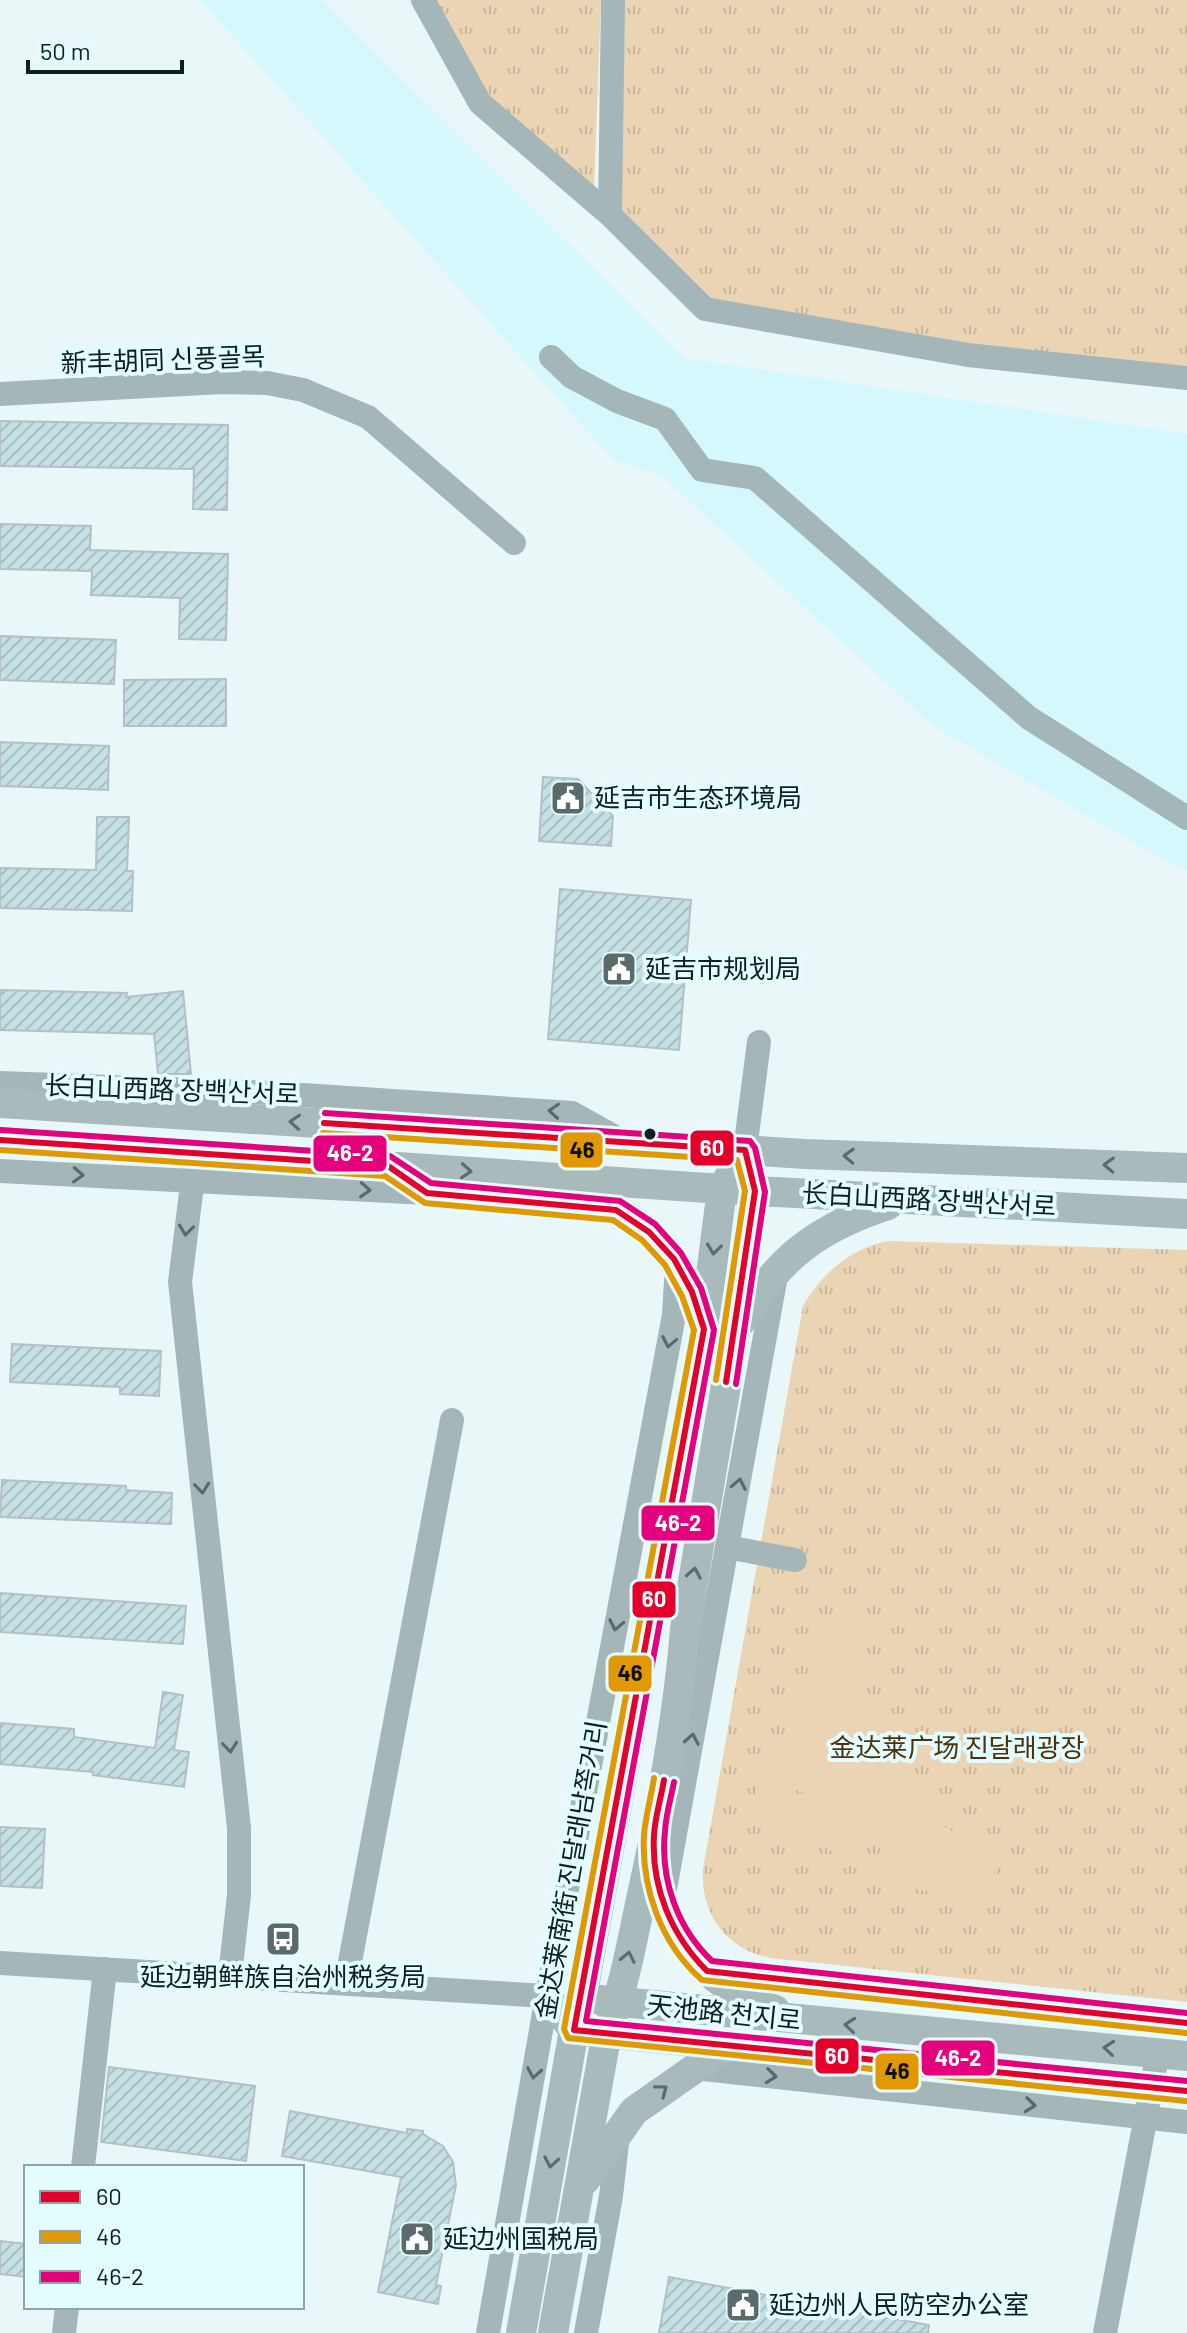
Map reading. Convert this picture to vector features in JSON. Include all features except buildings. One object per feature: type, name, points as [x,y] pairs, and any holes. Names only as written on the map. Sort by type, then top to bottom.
[{"type":"main road","name":"长白山西路 장백산서로","points":[[0,1103],[745,1150],[1187,1168]]},
{"type":"main road","name":"长白山西路 장백산서로","points":[[0,1140],[194,1167],[388,1166],[755,1191],[1187,1214]]},
{"type":"main road","name":"金达莱南街 진달래남쪽거리","points":[[521,2333],[704,1329],[722,1189],[745,1150]]},
{"type":"main road","points":[[553,2333],[607,2032],[618,2002],[654,1839],[681,1678],[685,1629],[735,1332],[755,1191],[745,1150]]},
{"type":"main road","points":[[735,1332],[756,1296],[800,1248],[827,1229],[854,1216],[905,1200],[908,1158]]},
{"type":"main road","points":[[388,1166],[427,1193],[616,1210],[640,1223],[660,1241],[677,1265],[699,1308],[704,1329]]},
{"type":"main road","points":[[654,1839],[658,1890],[670,1922],[688,1952],[707,1971],[754,2002],[805,2021]]},
{"type":"main road","points":[[547,1996],[574,2030]]},
{"type":"main road","name":"天池路 천지로","points":[[547,1996],[1172,2054]]},
{"type":"main road","name":"天池路 천지로","points":[[574,2030],[1187,2091]]},
{"type":"main road","points":[[577,2191],[634,2111],[727,2046]]},
{"type":"street","points":[[423,0],[480,103],[610,215],[705,309],[968,355],[1187,378]]},
{"type":"street","points":[[610,215],[613,0]]},
{"type":"street","points":[[551,357],[572,377],[617,401],[665,419],[702,470],[755,478],[1029,718],[1187,818]]},
{"type":"street","name":"新丰胡同 신풍골목","points":[[0,394],[222,382],[267,383],[303,390],[368,417],[514,543]]},
{"type":"street","points":[[745,1150],[759,1042]]},
{"type":"street","name":"长白山西路 장백산서로","points":[[0,1083],[273,1093],[572,1113],[624,1142]]},
{"type":"street","points":[[194,1167],[180,1282],[239,1828],[239,1895],[230,1976]]},
{"type":"street","name":"长白山西路 장백산서로","points":[[0,1171],[194,1167],[427,1193]]},
{"type":"street","name":"金达莱南街 진달래남쪽거리","points":[[488,2333],[547,1996],[674,1315],[677,1265]]},
{"type":"street","points":[[663,1899],[777,1270]]},
{"type":"street","points":[[346,1983],[452,1420]]},
{"type":"street","points":[[727,1547],[795,1560]]},
{"type":"street","name":"天池路 천지로","points":[[0,1963],[547,1996]]},
{"type":"street","points":[[83,2165],[105,1969]]},
{"type":"street","name":"天池路 천지로","points":[[707,1971],[1187,2023]]},
{"type":"street","points":[[1105,2333],[1151,2087],[1172,2054]]},
{"type":"street","points":[[694,2068],[1187,2122]]},
{"type":"street","points":[[586,2333],[611,2196],[618,2131]]},
{"type":"street","points":[[64,2333],[67,2309]]},
{"type":"shaded area","points":[[200,0],[322,0],[684,358],[1187,434],[1187,870],[1160,858],[934,727],[662,476],[613,460]]},
{"type":"green space","points":[[429,0],[601,0],[594,190],[489,105]]},
{"type":"green space","points":[[624,0],[1187,0],[1187,375],[711,313],[603,215]]},
{"type":"green space","name":"金达莱广场 진달래광장","points":[[888,1241],[1187,1250],[1187,2002],[770,1958],[741,1947],[729,1938],[711,1915],[703,1885],[703,1869],[803,1306],[819,1283],[838,1264],[861,1250]]},
{"type":"green space","points":[[818,1620],[866,1630],[861,1661],[866,1694],[872,1712],[886,1706],[900,1748],[878,1759],[893,1785],[905,1781],[904,1776],[913,1771],[945,1809],[936,1821],[997,1859],[988,1905],[916,1889],[870,1870],[895,1821],[883,1814],[859,1864],[747,1811],[797,1706]],"holes":[[[786,1786],[818,1799],[812,1814],[779,1801]]]},
{"type":"transit line","name":"46-2","points":[[325,1113],[750,1141],[755,1148],[765,1192],[736,1384]]},
{"type":"transit line","name":"60","points":[[324,1123],[745,1150],[755,1191],[726,1382]]},
{"type":"transit line","name":"46-2","points":[[1,1130],[390,1156],[431,1183],[620,1201],[655,1224],[681,1253],[701,1288],[714,1330],[586,2021],[1187,2081]]},
{"type":"transit line","name":"46","points":[[323,1133],[737,1160],[745,1191],[716,1380]]},
{"type":"transit line","name":"60","points":[[0,1140],[388,1166],[427,1193],[616,1210],[649,1232],[674,1259],[692,1292],[704,1329],[574,2030],[1187,2091]]},
{"type":"transit line","name":"46","points":[[0,1150],[385,1176],[425,1203],[613,1220],[642,1240],[665,1265],[682,1296],[694,1330],[564,2029],[568,2038],[1186,2101]]},
{"type":"transit line","name":"46","points":[[654,1778],[644,1834],[650,1894],[656,1914],[675,1950],[702,1980],[1186,2033]]},
{"type":"transit line","name":"60","points":[[664,1780],[654,1835],[660,1891],[683,1942],[707,1971],[1187,2023]]},
{"type":"transit line","name":"46-2","points":[[674,1782],[665,1831],[668,1885],[689,1934],[712,1961],[1187,2013]]},
{"type":"place","name":"延吉市生态环境局","points":[[568,798]]},
{"type":"place","name":"延吉市规划局","points":[[619,969]]},
{"type":"place","name":"延边朝鲜族自治州税务局","points":[[283,1939]]},
{"type":"place","name":"延边州国税局","points":[[417,2239]]},
{"type":"place","name":"延边州人民防空办公室","points":[[743,2305]]}]
